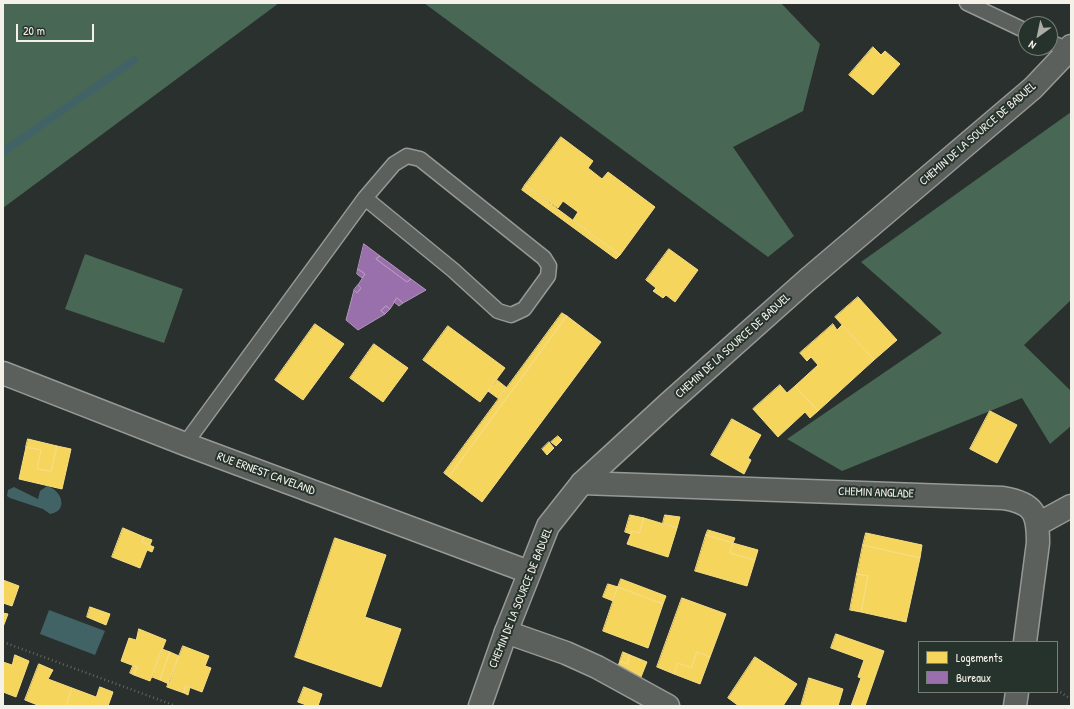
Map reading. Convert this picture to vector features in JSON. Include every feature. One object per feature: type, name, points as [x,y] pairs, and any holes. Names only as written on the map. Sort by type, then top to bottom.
[{"type":"street","name":"CHEMIN DE LA SOURCE DE BADUEL","points":[[480,706],[506,632],[548,526],[582,483],[807,280],[1033,88],[1063,46]]},
{"type":"street","name":"RUE ERNEST CAVELAND","points":[[3,373],[185,444],[529,572]]},
{"type":"street","name":"CHEMIN ANGLADE","points":[[582,483],[1003,498],[1028,505],[1033,511],[1038,524],[1038,543],[1025,641]]},
{"type":"street","points":[[1038,524],[1071,506]]},
{"type":"street","points":[[506,632],[566,653],[597,667],[668,706]]},
{"type":"street","points":[[1015,706],[1017,693]]},
{"type":"lane","points":[[967,3],[1018,27]]},
{"type":"lane","points":[[185,444],[365,198],[394,164],[407,156],[420,159],[544,258],[549,266],[548,276],[524,309],[511,314],[498,311],[453,270],[365,198]]},
{"type":"path","points":[[3,642],[176,706]]},
{"type":"path","points":[[1058,691],[1071,699]]},
{"type":"green space","points":[[3,3],[279,3],[3,208]]},
{"type":"green space","points":[[424,3],[781,3],[820,44],[803,111],[733,147],[794,236],[768,257]]},
{"type":"green space","points":[[1071,112],[1071,300],[1024,345],[1071,391],[1071,426],[1050,444],[1022,398],[842,471],[787,439],[942,333],[861,262]]},
{"type":"green space","points":[[85,254],[183,289],[164,343],[65,309]]},
{"type":"water","points":[[47,486],[52,488],[60,496],[61,500],[60,509],[50,514],[43,509],[7,496],[8,490],[14,487],[38,499],[40,491]]},
{"type":"water","points":[[49,610],[105,631],[95,655],[40,634]]},
{"type":"building: Logements","points":[[873,47],[881,55],[885,51],[900,64],[873,95],[849,75]]},
{"type":"building: Logements","points":[[561,137],[593,161],[588,168],[602,179],[608,172],[655,207],[620,255],[573,220],[578,212],[563,201],[558,208],[525,185]]},
{"type":"building: Logements","points":[[525,185],[620,255],[616,259],[522,190]]},
{"type":"building: Logements","points":[[669,249],[698,270],[675,302],[666,295],[663,298],[653,291],[656,288],[646,280]]},
{"type":"building: Logements","points":[[858,297],[897,340],[874,360],[835,317]]},
{"type":"building: Logements","points":[[562,313],[567,316],[449,477],[444,473]]},
{"type":"building: Logements","points":[[567,316],[601,342],[482,502],[449,477]]},
{"type":"building: Logements","points":[[315,324],[344,344],[303,400],[275,380]]},
{"type":"building: Logements","points":[[833,324],[837,330],[842,325],[874,360],[818,411],[795,386],[818,365],[811,357],[807,361],[800,353]]},
{"type":"building: Logements","points":[[448,326],[505,368],[480,402],[423,360]]},
{"type":"building: Logements","points":[[374,344],[408,368],[383,402],[350,378]]},
{"type":"building: Logements","points":[[497,380],[507,388],[499,399],[488,391]]},
{"type":"building: Logements","points":[[780,385],[787,393],[795,386],[818,411],[810,418],[805,412],[778,437],[753,409]]},
{"type":"building: Logements","points":[[990,411],[1017,425],[997,463],[970,449]]},
{"type":"building: Logements","points":[[732,419],[761,435],[748,458],[751,460],[744,474],[711,455]]},
{"type":"building: Logements","points":[[558,436],[562,440],[556,446],[551,442]]},
{"type":"building: Logements","points":[[28,439],[57,446],[51,471],[37,469],[41,450],[26,447]]},
{"type":"building: Logements","points":[[549,442],[554,448],[547,455],[542,449]]},
{"type":"building: Logements","points":[[57,446],[71,449],[62,489],[19,479],[26,447],[41,450],[37,469],[51,471]]},
{"type":"building: Logements","points":[[630,515],[644,518],[639,533],[632,531],[631,534],[625,532]]},
{"type":"building: Logements","points":[[665,515],[680,517],[677,528],[663,523]]},
{"type":"building: Logements","points":[[644,518],[677,528],[668,557],[627,544],[632,531],[639,533]]},
{"type":"building: Logements","points":[[123,528],[144,537],[142,542],[154,547],[152,552],[147,550],[140,568],[112,557]]},
{"type":"building: Logements","points":[[708,530],[735,538],[733,543],[706,535]]},
{"type":"building: Logements","points":[[866,533],[922,545],[920,558],[863,545]]},
{"type":"building: Logements","points":[[706,535],[733,543],[730,553],[755,560],[747,586],[695,571]]},
{"type":"building: Logements","points":[[144,537],[152,540],[150,545],[142,542]]},
{"type":"building: Logements","points":[[335,538],[386,555],[365,617],[401,629],[381,687],[295,657]]},
{"type":"building: Logements","points":[[733,543],[758,550],[755,560],[730,553]]},
{"type":"building: Logements","points":[[863,545],[920,558],[906,622],[861,612],[868,576],[857,574]]},
{"type":"building: Logements","points":[[857,574],[868,576],[861,612],[850,610]]},
{"type":"building: Logements","points":[[621,579],[666,596],[663,604],[618,587]]},
{"type":"building: Logements","points":[[3,580],[19,586],[12,606],[3,603]]},
{"type":"building: Logements","points":[[608,584],[618,587],[613,601],[603,597]]},
{"type":"building: Logements","points":[[618,587],[663,604],[648,648],[603,631]]},
{"type":"building: Logements","points":[[682,598],[726,614],[710,657],[697,652],[691,668],[678,663],[674,674],[657,667]]},
{"type":"building: Logements","points":[[90,607],[110,614],[106,625],[87,617]]},
{"type":"building: Logements","points":[[3,613],[8,614],[3,627]]},
{"type":"building: Logements","points":[[139,629],[166,640],[150,681],[134,675],[137,667],[121,661],[129,638],[136,640]]},
{"type":"building: Logements","points":[[836,634],[884,651],[865,706],[851,706],[861,678],[858,677],[864,660],[831,648]]},
{"type":"building: Logements","points":[[183,646],[209,656],[205,666],[211,668],[202,692],[186,686],[184,693],[167,687]]},
{"type":"building: Logements","points":[[162,649],[170,652],[160,680],[152,677]]},
{"type":"building: Logements","points":[[170,652],[179,656],[169,684],[160,680]]},
{"type":"building: Logements","points":[[623,652],[630,655],[627,664],[620,661]]},
{"type":"building: Logements","points":[[697,652],[710,657],[700,684],[674,674],[678,663],[691,668]]},
{"type":"building: Logements","points":[[15,655],[29,661],[16,697],[3,692],[3,662],[12,665]]},
{"type":"building: Logements","points":[[630,655],[647,662],[639,682],[615,672],[620,661],[627,664]]},
{"type":"building: Logements","points":[[755,657],[797,684],[783,706],[739,706],[728,698]]},
{"type":"building: Logements","points":[[39,664],[53,670],[48,679],[72,688],[66,706],[40,706],[25,700]]},
{"type":"building: Logements","points":[[133,666],[137,667],[134,675],[130,673]]},
{"type":"building: Logements","points":[[809,678],[843,689],[838,706],[801,706]]},
{"type":"building: Logements","points":[[186,686],[190,687],[188,695],[184,693]]},
{"type":"building: Logements","points":[[100,687],[113,692],[108,706],[66,706],[72,688],[96,697]]},
{"type":"building: Logements","points":[[304,687],[322,694],[318,706],[309,706],[298,702]]},
{"type":"building: Bureaux","points":[[364,244],[380,256],[376,259],[407,282],[411,279],[426,290],[403,303],[397,298],[390,309],[386,306],[381,311],[385,314],[358,330],[346,320],[354,290],[357,293],[361,288],[358,285],[365,274],[358,269]]},
{"type":"building: Bureaux","points":[[380,256],[411,279],[407,282],[376,259]]},
{"type":"building: Bureaux","points":[[358,269],[365,274],[362,278],[357,274]]},
{"type":"building: Bureaux","points":[[358,285],[361,288],[357,293],[354,290]]},
{"type":"building: Bureaux","points":[[397,298],[403,303],[399,306],[394,302]]},
{"type":"building: Bureaux","points":[[386,306],[390,309],[385,314],[381,311]]},
{"type":"waterway","points":[[3,152],[134,60]]}]
